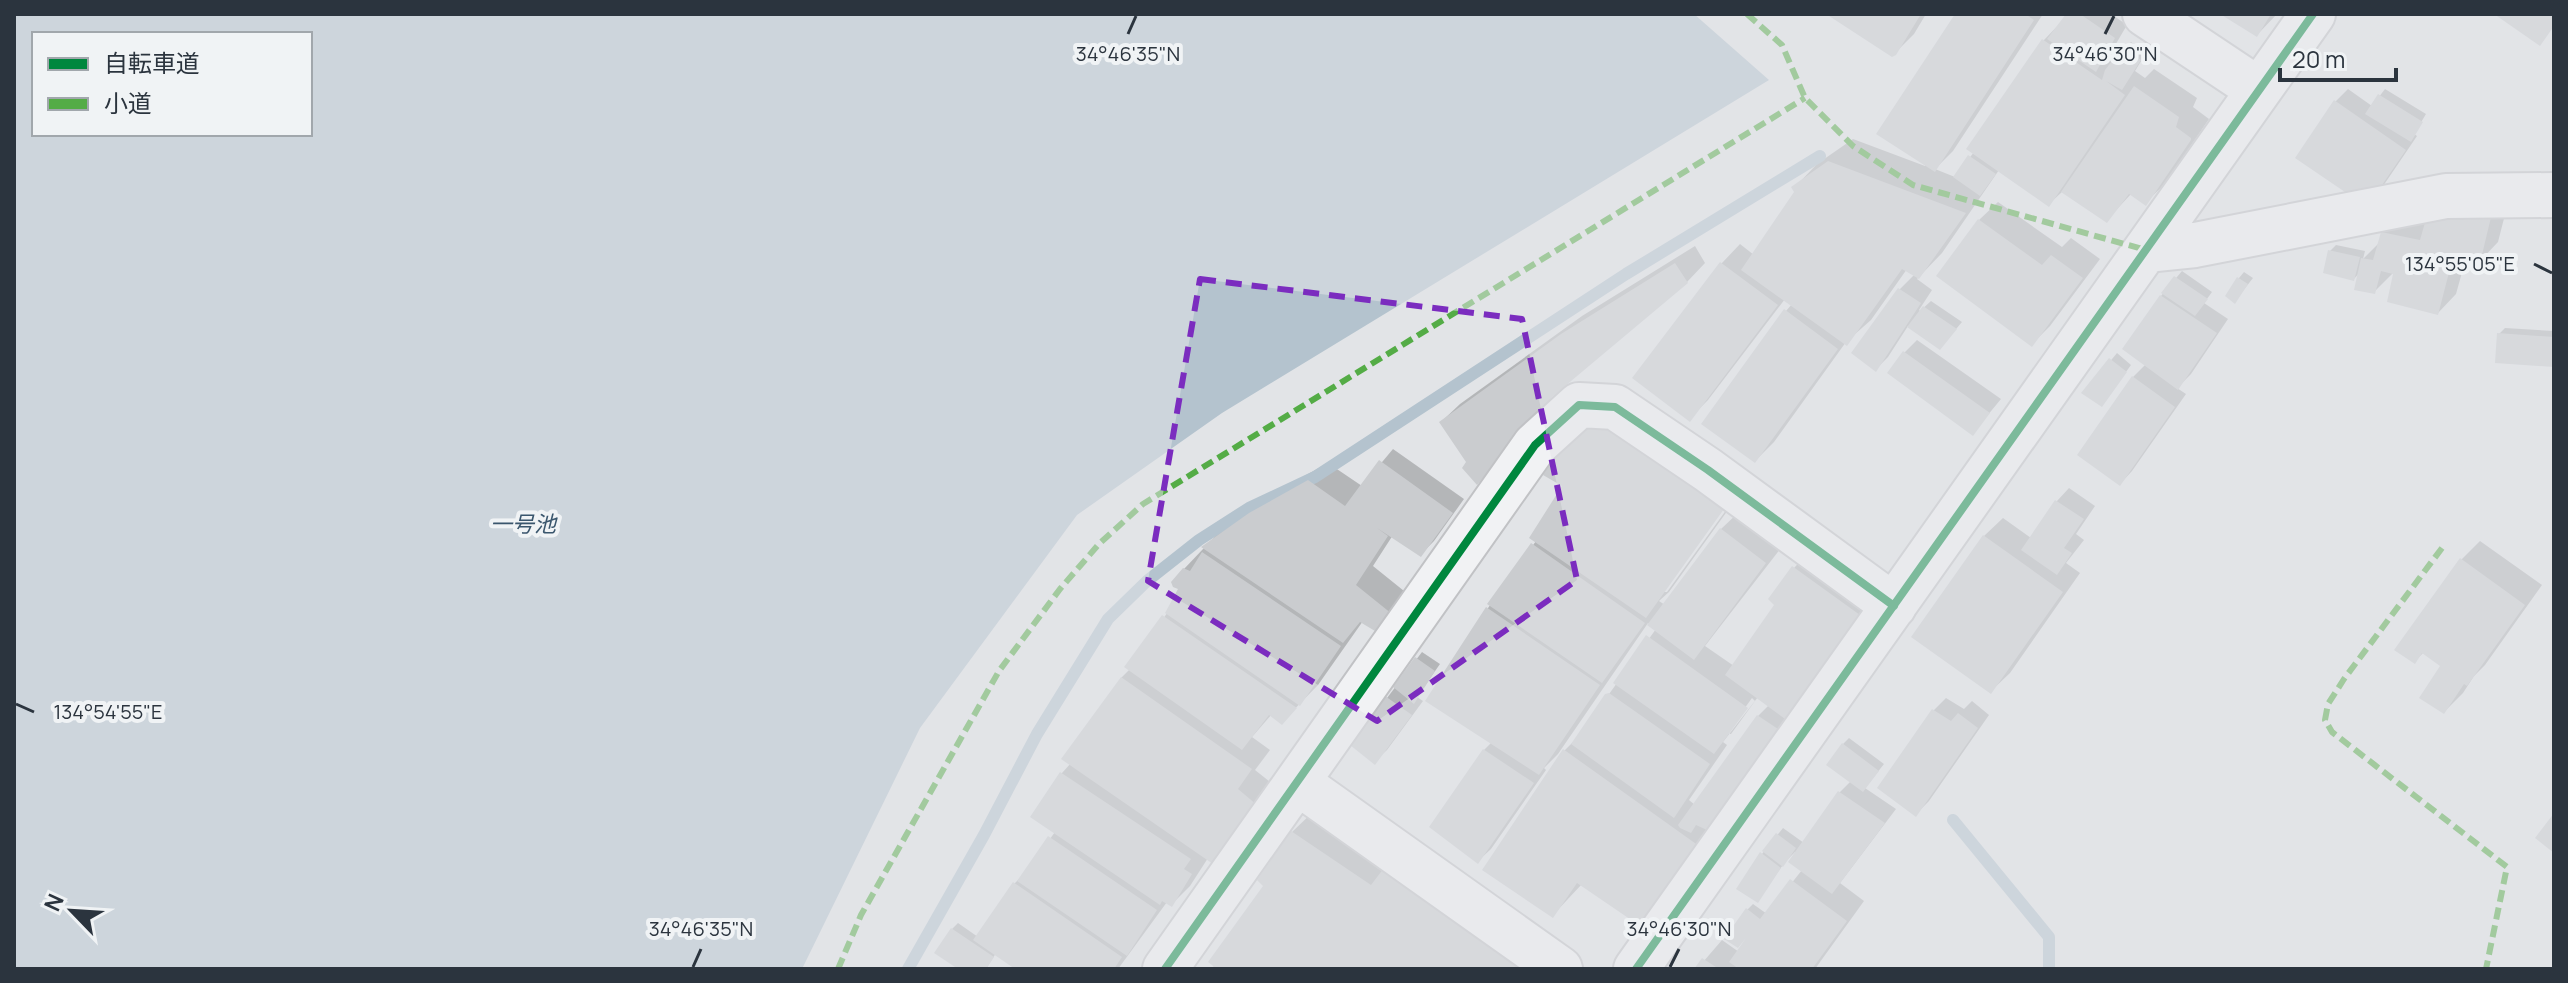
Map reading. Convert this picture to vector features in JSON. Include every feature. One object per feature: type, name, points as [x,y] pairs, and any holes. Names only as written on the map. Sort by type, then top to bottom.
[{"type":"street","points":[[2145,14],[2259,90]]},
{"type":"street","points":[[1636,969],[2313,14]]},
{"type":"street","points":[[2146,250],[2195,245],[2446,196],[2554,195]]},
{"type":"street","points":[[1165,969],[1535,445],[1579,405],[1615,407],[1708,470],[1894,606]]},
{"type":"street","points":[[1297,782],[1560,969]]},
{"type":"highlighted area","points":[[1200,279],[1522,319],[1577,580],[1377,721],[1148,581]]},
{"type":"water","name":"一号池","points":[[14,14],[1694,14],[1769,80],[1222,413],[1077,515],[920,728],[802,969],[14,969]]},
{"type":"building","points":[[1826,14],[1921,14],[1892,57]]},
{"type":"building","points":[[1955,14],[2025,14],[2034,20],[1935,172],[1876,134]]},
{"type":"building","points":[[2066,14],[2080,14],[2115,38],[2096,72],[2047,39]]},
{"type":"building","points":[[2220,14],[2271,14],[2257,37]]},
{"type":"building","points":[[2494,14],[2554,14],[2554,26],[2540,46]]},
{"type":"building","points":[[2042,39],[2102,80],[2105,70],[2123,47],[2141,60],[2122,90],[2106,81],[2125,95],[2049,207],[1966,149]]},
{"type":"building","points":[[2134,86],[2179,117],[2176,127],[2191,140],[2146,206],[2129,194],[2107,223],[2061,192]]},
{"type":"building","points":[[2378,94],[2423,122],[2411,142],[2365,114]]},
{"type":"building","points":[[2334,100],[2406,150],[2367,207],[2295,158]]},
{"type":"building","points":[[1968,155],[1996,174],[1980,196],[1953,177]]},
{"type":"building","points":[[1828,161],[1966,213],[1919,279],[1902,269],[1847,346],[1741,270],[1794,192],[1791,187]]},
{"type":"building","points":[[2468,208],[2492,213],[2480,263],[2453,257],[2438,315],[2387,302],[2393,274],[2381,271],[2375,294],[2354,290],[2361,258],[2373,260],[2381,232],[2420,240],[2428,212],[2463,220]]},
{"type":"building","points":[[1978,219],[2042,265],[2051,255],[2083,278],[2032,347],[1936,276]]},
{"type":"building","points":[[2328,250],[2360,257],[2354,281],[2323,273]]},
{"type":"building","points":[[1720,262],[1778,305],[1690,422],[1632,378]]},
{"type":"building","points":[[1675,263],[1688,283],[1552,397],[1477,485],[1462,468],[1466,462],[1439,422],[1561,334]]},
{"type":"building","points":[[2174,276],[2208,299],[2195,316],[2161,293]]},
{"type":"building","points":[[2237,277],[2248,284],[2235,304],[2225,296]]},
{"type":"building","points":[[1898,288],[1921,303],[1876,372],[1851,353]]},
{"type":"building","points":[[2160,295],[2217,333],[2178,390],[2122,349]]},
{"type":"building","points":[[1923,306],[1957,329],[1940,350],[1907,327]]},
{"type":"building","points":[[1784,309],[1838,349],[1755,463],[1701,424]]},
{"type":"building","points":[[2497,333],[2554,337],[2554,367],[2495,363]]},
{"type":"building","points":[[1903,351],[1990,413],[1973,436],[1887,373]]},
{"type":"building","points":[[2109,358],[2127,372],[2102,407],[2081,393]]},
{"type":"building","points":[[2132,376],[2175,407],[2120,486],[2077,455]]},
{"type":"building","points":[[1604,425],[1729,502],[1646,618],[1529,538],[1562,486],[1543,475],[1572,430]]},
{"type":"building","points":[[1379,460],[1453,513],[1421,557],[1377,528],[1388,536],[1356,585],[1392,614],[1380,634],[1360,622],[1343,643],[1201,547],[1249,513],[1308,480],[1345,506]]},
{"type":"building","points":[[2055,500],[2084,519],[2064,548],[2072,553],[2057,575],[2021,550]]},
{"type":"building","points":[[1720,528],[1766,563],[1694,660],[1647,625]]},
{"type":"building","points":[[1983,535],[2063,592],[1991,694],[1911,637]]},
{"type":"building","points":[[1531,543],[1645,623],[1602,683],[1487,604]]},
{"type":"building","points":[[1202,552],[1341,646],[1300,706],[1165,613],[1178,589],[1171,582],[1183,568],[1190,571]]},
{"type":"building","points":[[2460,558],[2525,605],[2444,714],[2419,698],[2440,666],[2422,653],[2415,664],[2394,650]]},
{"type":"building","points":[[1792,566],[1860,615],[1785,719],[1725,675],[1774,605],[1768,599]]},
{"type":"building","points":[[1486,607],[1600,685],[1539,775],[1425,701]]},
{"type":"building","points":[[1162,615],[1297,708],[1282,725],[1269,715],[1242,750],[1124,667]]},
{"type":"building","points":[[1646,635],[1748,708],[1714,754],[1613,683]]},
{"type":"building","points":[[1415,657],[1435,671],[1414,704],[1393,687]]},
{"type":"building","points":[[1121,677],[1252,769],[1238,789],[1257,805],[1213,864],[1061,759]]},
{"type":"building","points":[[1609,693],[1710,764],[1674,818],[1571,744],[1605,694]]},
{"type":"building","points":[[1385,696],[1412,715],[1375,765],[1350,745]]},
{"type":"building","points":[[1932,709],[1951,721],[1958,713],[1978,728],[1916,817],[1877,788]]},
{"type":"building","points":[[1757,715],[1778,729],[1707,830],[1696,825],[1691,833],[1680,828],[1678,825]]},
{"type":"building","points":[[1842,743],[1879,771],[1863,792],[1826,765]]},
{"type":"building","points":[[1483,749],[1534,783],[1478,864],[1429,827]]},
{"type":"building","points":[[1563,749],[1699,846],[1643,928],[1577,883],[1553,918],[1482,870]]},
{"type":"building","points":[[1060,772],[1191,859],[1184,869],[1192,874],[1172,907],[1162,901],[1160,905],[1030,817]]},
{"type":"building","points":[[1838,791],[1885,823],[1832,894],[1788,862]]},
{"type":"building","points":[[2554,813],[2554,853],[2535,838]]},
{"type":"building","points":[[1291,831],[1371,885],[1384,868],[1528,969],[1217,969],[1208,962],[1263,886],[1257,880]]},
{"type":"building","points":[[1776,833],[1796,848],[1783,867],[1762,851]]},
{"type":"building","points":[[1048,836],[1157,910],[1127,956],[1017,881]]},
{"type":"building","points":[[1760,852],[1781,868],[1758,903],[1736,889]]},
{"type":"building","points":[[1790,879],[1847,921],[1812,969],[1739,969],[1729,962],[1746,938],[1738,948],[1724,939],[1746,908],[1760,919]]},
{"type":"building","points":[[1013,882],[1122,957],[1114,969],[1015,969],[973,940]]},
{"type":"building","points":[[951,928],[994,957],[986,969],[958,969],[934,953]]},
{"type":"building","points":[[1702,958],[1719,969],[1694,969]]},
{"type":"waterway","points":[[908,969],[1037,734],[1108,619],[1147,581],[1199,540],[1249,508],[1315,477],[1626,274],[1820,156]]},
{"type":"waterway","points":[[1953,820],[2049,937],[2049,969]]},
{"type":"marked path","points":[[1747,14],[1782,45],[1805,98],[1853,146],[1913,185],[2146,250]]},
{"type":"marked path","points":[[838,969],[861,915],[999,671],[1060,589],[1099,544],[1143,504],[1805,98]]},
{"type":"marked path","points":[[2442,548],[2344,679],[2328,704],[2325,720],[2332,732],[2507,867],[2486,969]]},
{"type":"cycle path","points":[[1636,969],[2313,14]]},
{"type":"cycle path","points":[[1165,969],[1535,445],[1579,405],[1615,407],[1708,470],[1894,606]]}]
